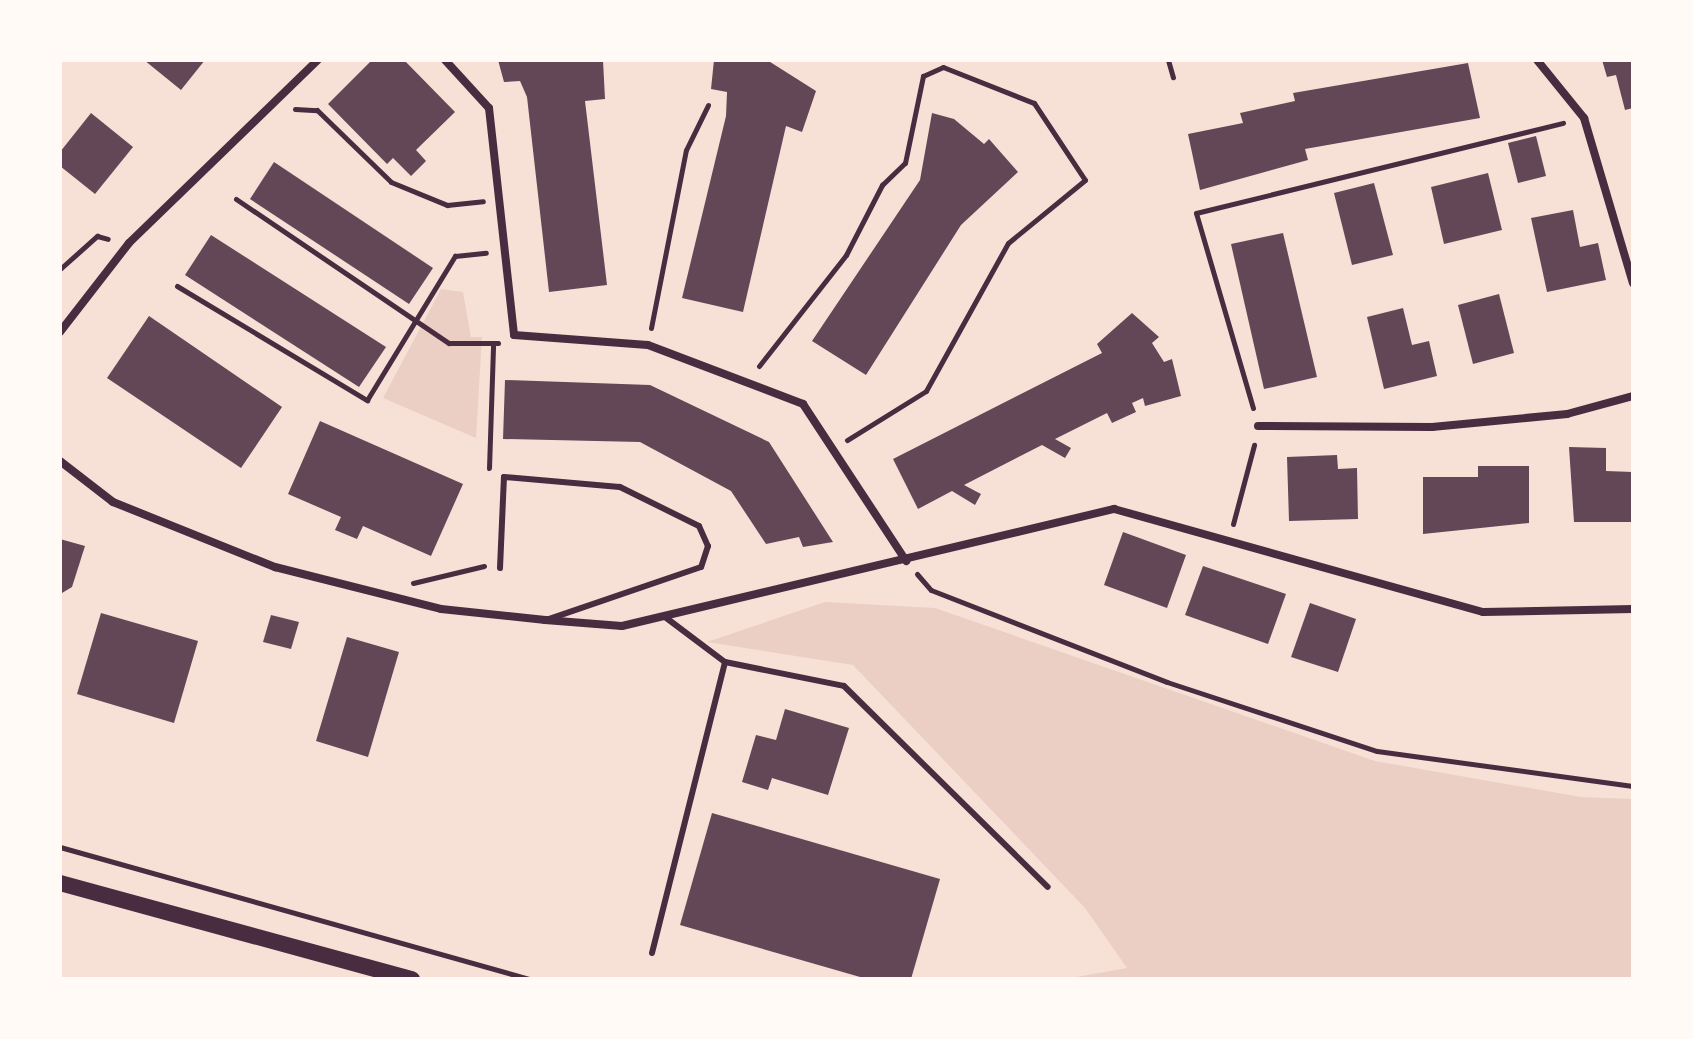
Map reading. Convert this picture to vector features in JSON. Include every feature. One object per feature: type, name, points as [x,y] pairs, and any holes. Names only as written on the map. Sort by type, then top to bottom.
[{"type":"main road","points":[[60,883],[412,979]]},
{"type":"street","points":[[60,332],[129,243],[318,60]]},
{"type":"street","points":[[445,60],[489,108],[514,335],[648,345],[803,404],[835,448],[906,561]]},
{"type":"street","points":[[1537,60],[1584,118],[1633,283]]},
{"type":"street","points":[[1258,426],[1432,427],[1567,414],[1633,396]]},
{"type":"street","points":[[60,461],[113,502],[286,570],[441,609],[545,620],[622,626],[906,561],[1114,509],[1483,612],[1633,609]]},
{"type":"lane","points":[[500,568],[504,477],[620,487],[699,526],[708,546],[701,567],[545,620]]},
{"type":"lane","points":[[665,617],[725,662],[844,686],[1048,887]]},
{"type":"lane","points":[[652,953],[725,662]]},
{"type":"path","points":[[1168,60],[1173,77]]},
{"type":"path","points":[[746,383],[846,255],[882,185],[905,163],[923,76],[943,67],[1034,103],[1085,180],[1008,243],[926,391],[835,448]]},
{"type":"path","points":[[648,345],[686,150],[708,105]]},
{"type":"path","points":[[317,110],[391,182],[447,205],[500,198]]},
{"type":"path","points":[[1229,540],[1258,426],[1196,213],[1584,118]]},
{"type":"path","points":[[236,199],[449,343],[493,345],[488,477],[504,477]]},
{"type":"path","points":[[60,269],[97,236],[129,243]]},
{"type":"path","points":[[177,286],[367,400],[410,318],[455,256],[504,251]]},
{"type":"path","points":[[906,561],[931,590],[1167,682],[1377,751],[1633,786]]},
{"type":"path","points":[[427,576],[474,565]]},
{"type":"path","points":[[60,847],[529,979]]},
{"type":"shaded area","points":[[441,289],[463,292],[471,337],[482,337],[476,438],[383,398]]},
{"type":"shaded area","points":[[825,602],[935,608],[1375,761],[1581,797],[1633,799],[1633,979],[1065,979],[1127,968],[1085,908],[853,665],[707,642]]},
{"type":"building","points":[[144,60],[205,60],[181,90]]},
{"type":"building","points":[[372,60],[404,60],[455,112],[416,150],[426,161],[411,176],[393,158],[387,164],[328,104]]},
{"type":"building","points":[[498,60],[603,60],[605,99],[585,101],[607,285],[549,292],[527,97],[520,81],[504,82]]},
{"type":"building","points":[[714,60],[767,60],[816,91],[802,132],[786,126],[743,312],[682,298],[726,116],[727,92],[711,89]]},
{"type":"building","points":[[1602,60],[1633,60],[1633,108],[1625,110],[1616,75],[1607,77]]},
{"type":"building","points":[[1468,63],[1480,118],[1305,149],[1308,160],[1200,190],[1188,134],[1243,123],[1240,113],[1295,101],[1293,93]]},
{"type":"building","points":[[91,113],[133,147],[95,194],[60,166],[60,152]]},
{"type":"building","points":[[932,113],[954,119],[984,144],[989,139],[1018,172],[961,225],[866,375],[812,341],[920,180]]},
{"type":"building","points":[[1536,136],[1546,176],[1518,183],[1508,143]]},
{"type":"building","points":[[274,162],[433,268],[409,304],[250,199]]},
{"type":"building","points":[[1488,173],[1502,230],[1444,244],[1431,187]]},
{"type":"building","points":[[1374,183],[1393,255],[1352,265],[1334,193]]},
{"type":"building","points":[[1573,210],[1580,247],[1598,243],[1606,280],[1547,292],[1531,218]]},
{"type":"building","points":[[1283,233],[1317,377],[1264,389],[1231,244]]},
{"type":"building","points":[[211,235],[386,347],[359,387],[185,275]]},
{"type":"building","points":[[1499,294],[1514,353],[1473,364],[1458,305]]},
{"type":"building","points":[[1403,308],[1412,345],[1429,341],[1437,376],[1384,389],[1367,317]]},
{"type":"building","points":[[1132,313],[1159,337],[1152,343],[1164,362],[1172,359],[1181,396],[1145,406],[1143,398],[1132,403],[1136,412],[1112,423],[1107,413],[1055,439],[1071,448],[1065,458],[1042,445],[964,485],[981,494],[975,505],[952,491],[918,509],[893,459],[1102,353],[1097,344]]},
{"type":"building","points":[[149,316],[282,407],[241,468],[107,378]]},
{"type":"building","points":[[505,380],[650,385],[769,442],[833,542],[803,547],[799,537],[766,544],[731,491],[640,442],[503,439]]},
{"type":"building","points":[[320,421],[463,484],[431,556],[363,526],[357,539],[335,530],[341,517],[288,494]]},
{"type":"building","points":[[1569,447],[1606,448],[1606,471],[1633,472],[1633,522],[1574,522]]},
{"type":"building","points":[[1337,455],[1338,469],[1357,468],[1358,519],[1289,521],[1287,457]]},
{"type":"building","points":[[1478,466],[1529,466],[1529,523],[1423,534],[1423,477],[1478,477]]},
{"type":"building","points":[[1123,532],[1186,555],[1167,608],[1104,585]]},
{"type":"building","points":[[60,539],[85,546],[72,587],[62,593]]},
{"type":"building","points":[[1203,566],[1286,594],[1268,644],[1185,615]]},
{"type":"building","points":[[1310,603],[1356,619],[1338,672],[1291,657]]},
{"type":"building","points":[[101,613],[198,641],[174,723],[77,694]]},
{"type":"building","points":[[271,615],[299,622],[291,649],[263,642]]},
{"type":"building","points":[[347,637],[399,652],[368,757],[316,741]]},
{"type":"building","points":[[785,709],[849,728],[828,795],[772,778],[768,790],[742,782],[756,735],[776,740]]},
{"type":"building","points":[[712,813],[940,879],[911,979],[867,979],[680,925]]}]
